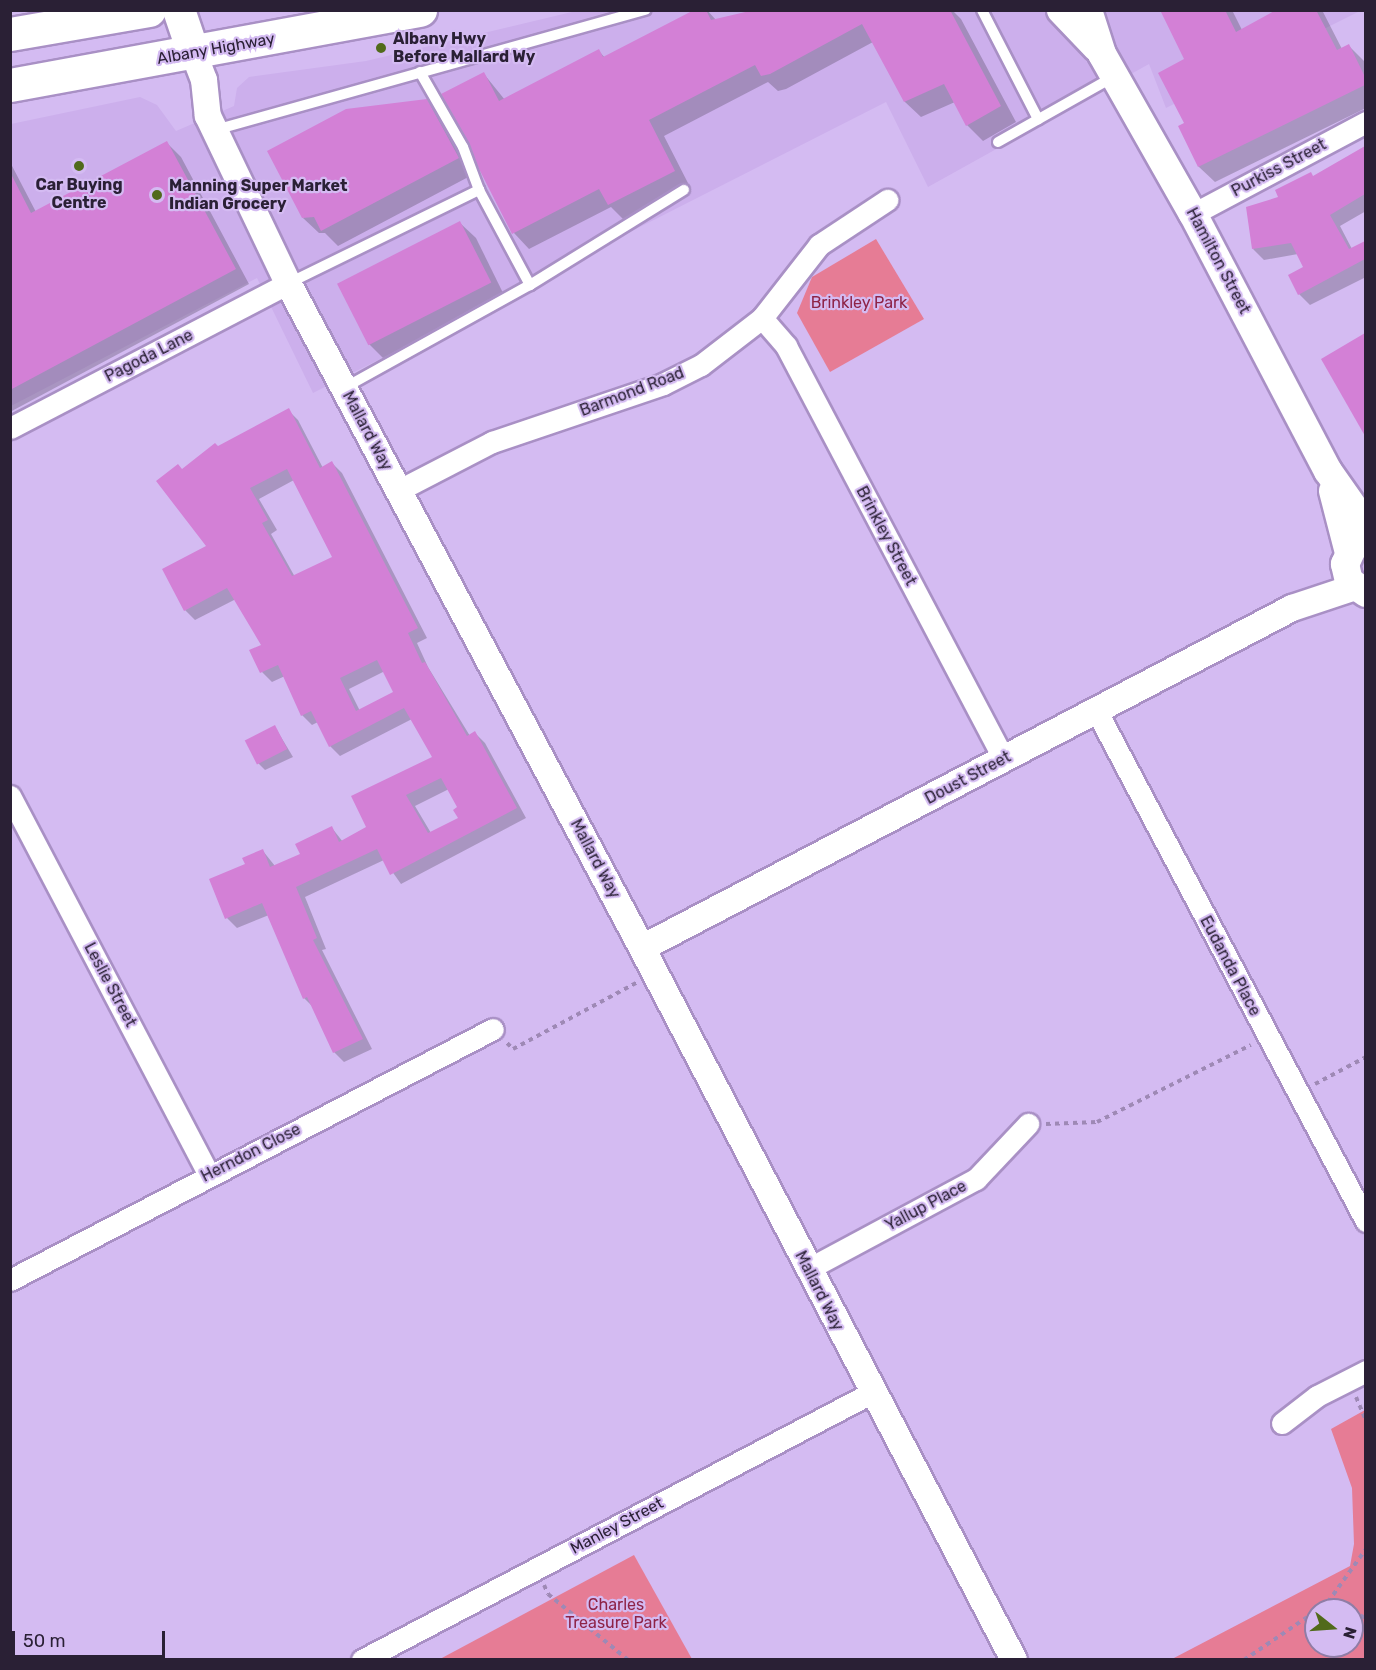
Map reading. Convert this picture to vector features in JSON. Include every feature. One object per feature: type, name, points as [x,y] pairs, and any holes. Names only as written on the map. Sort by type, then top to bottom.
[{"type":"highway","points":[[10,34],[149,10]]},
{"type":"highway","name":"Albany Highway","points":[[10,85],[194,54],[420,10]]},
{"type":"main road","points":[[10,34],[46,10]]},
{"type":"main road","points":[[179,10],[194,54]]},
{"type":"main road","name":"Hamilton Street","points":[[1061,10],[1109,65]]},
{"type":"main road","name":"Hamilton Street","points":[[1088,10],[1109,65],[1193,214],[1328,471],[1365,525]]},
{"type":"main road","name":"Hamilton Street","points":[[1328,471],[1356,567]]},
{"type":"street","name":"Mallard Way","points":[[194,54],[204,80],[211,123],[288,284],[655,972],[872,1393],[1014,1659]]},
{"type":"street","name":"Purkiss Street","points":[[1193,214],[1365,122]]},
{"type":"street","name":"Barmond Road","points":[[399,490],[492,442],[663,384],[701,365],[762,318],[819,245],[887,200]]},
{"type":"street","name":"Pagoda Lane","points":[[10,428],[288,284]]},
{"type":"street","name":"Brinkley Street","points":[[762,318],[786,346],[1004,759]]},
{"type":"street","name":"Doust Street","points":[[642,948],[1292,608],[1356,567]]},
{"type":"street","name":"Eudanda Place","points":[[1096,710],[1365,1221]]},
{"type":"street","name":"Leslie Street","points":[[10,795],[209,1175]]},
{"type":"street","name":"Herndon Close","points":[[10,1280],[493,1029]]},
{"type":"street","name":"Yallup Place","points":[[808,1269],[976,1179],[1028,1124]]},
{"type":"street","points":[[1282,1423],[1317,1396],[1365,1371]]},
{"type":"street","name":"Manley Street","points":[[362,1659],[872,1393]]},
{"type":"lane","points":[[211,123],[420,72],[646,10]]},
{"type":"lane","points":[[982,10],[1038,119]]},
{"type":"lane","points":[[998,142],[1038,119],[1109,65]]},
{"type":"lane","points":[[420,72],[463,147],[479,190],[530,285]]},
{"type":"lane","points":[[288,284],[479,190]]},
{"type":"lane","points":[[344,388],[530,285],[684,190]]},
{"type":"path","points":[[493,1029],[513,1049],[655,972]]},
{"type":"path","points":[[1028,1124],[1097,1122],[1268,1036]]},
{"type":"path","points":[[1298,1093],[1365,1057]]},
{"type":"path","points":[[1331,1598],[1365,1549]]},
{"type":"path","points":[[535,1568],[548,1594],[628,1659]]},
{"type":"path","points":[[1244,1659],[1304,1618]]},
{"type":"shaded area","points":[[576,11],[1360,11],[1166,108],[1149,64],[928,187],[886,102],[313,393],[257,278],[11,406],[11,124],[140,97],[157,105],[176,131],[234,106],[237,88],[249,77],[366,61]]},
{"type":"green space","name":"Brinkley Park","points":[[876,239],[924,319],[830,372],[797,313],[812,277]]},
{"type":"green space","points":[[1365,1410],[1365,1659],[1172,1659],[1350,1566],[1354,1544],[1352,1488],[1331,1429]]},
{"type":"green space","name":"Charles Treasure Park","points":[[634,1555],[692,1659],[440,1659]]},
{"type":"building","points":[[694,10],[706,10],[711,20],[754,10],[950,10],[1001,106],[966,126],[944,84],[904,102],[862,24],[770,74],[761,76],[755,65],[649,120],[675,171],[608,205],[599,189],[512,234],[441,94],[484,72],[499,101],[599,49],[603,57]]},
{"type":"building","points":[[1160,10],[1225,10],[1236,32],[1276,10],[1316,10],[1337,50],[1349,44],[1365,77],[1365,85],[1198,167],[1178,126],[1184,123],[1158,73],[1184,59]]},
{"type":"building","points":[[427,99],[459,158],[321,231],[314,217],[302,218],[267,151],[346,109]]},
{"type":"building","points":[[167,141],[236,269],[10,390],[10,172],[31,213]]},
{"type":"building","points":[[1365,146],[1365,194],[1330,215],[1349,249],[1365,241],[1365,259],[1298,295],[1288,275],[1303,267],[1291,243],[1252,249],[1246,207],[1278,197],[1275,190],[1311,172],[1313,176]]},
{"type":"building","points":[[460,221],[491,282],[368,345],[337,284]]},
{"type":"building","points":[[1365,333],[1365,436],[1321,359]]},
{"type":"building","points":[[289,408],[320,468],[332,461],[418,628],[408,633],[422,663],[425,662],[467,736],[475,731],[517,808],[390,875],[377,849],[296,887],[317,938],[313,940],[363,1039],[333,1053],[307,997],[303,999],[262,903],[225,919],[209,879],[245,864],[242,858],[263,849],[270,867],[300,854],[295,844],[332,826],[339,842],[366,827],[351,796],[432,757],[404,708],[329,747],[311,711],[301,716],[278,665],[260,673],[249,650],[261,645],[227,588],[184,611],[162,569],[206,546],[156,481],[178,464],[182,469],[215,443],[218,446]],"holes":[[[287,469],[332,557],[292,576],[262,523],[268,520],[250,488]],[[377,660],[393,692],[356,711],[340,678]],[[441,778],[457,807],[453,810],[458,818],[428,833],[406,795]]]},
{"type":"building","points":[[275,725],[287,749],[257,764],[245,740]]},
{"type":"place","name":"Albany Hwy Before Mallard Wy","points":[[381,48]]},
{"type":"place","name":"Car Buying Centre","points":[[79,166]]},
{"type":"place","name":"Manning Super Market Indian Grocery","points":[[157,195]]}]
